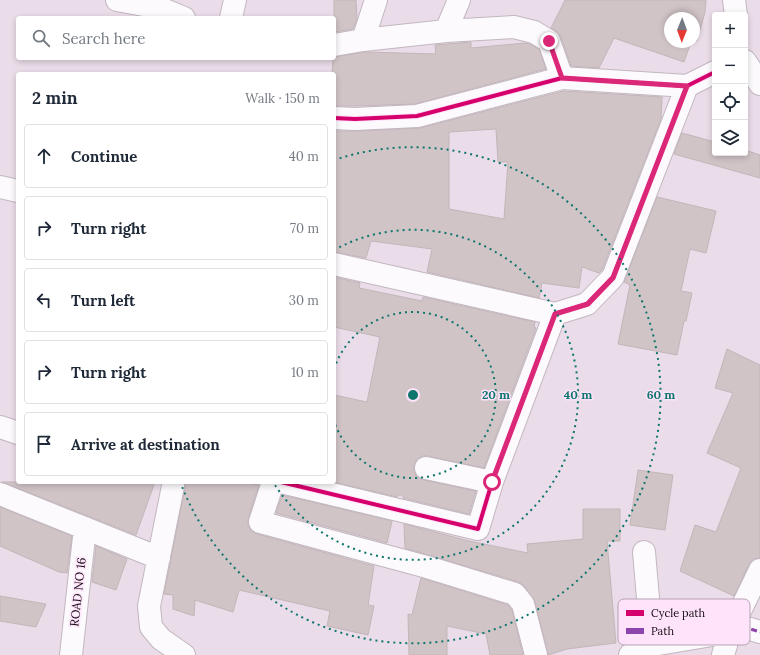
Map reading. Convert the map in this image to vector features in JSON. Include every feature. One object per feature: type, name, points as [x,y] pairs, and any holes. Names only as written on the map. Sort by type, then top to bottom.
[{"type":"street","points":[[117,0],[160,8],[179,16]]},
{"type":"street","points":[[231,16],[235,0]]},
{"type":"street","points":[[363,40],[376,0]]},
{"type":"street","points":[[446,31],[459,0]]},
{"type":"street","points":[[734,0],[736,12]]},
{"type":"street","points":[[336,45],[363,40],[446,31],[514,27],[534,32],[549,41],[562,78]]},
{"type":"street","points":[[748,66],[760,84]]},
{"type":"street","points":[[336,118],[355,119],[417,116],[562,78],[687,86],[712,74]]},
{"type":"street","points":[[336,264],[555,314],[588,304],[613,278],[687,86]]},
{"type":"street","points":[[0,187],[16,191]]},
{"type":"street","points":[[289,484],[478,529],[492,482],[555,314]]},
{"type":"street","points":[[0,427],[16,432]]},
{"type":"street","points":[[426,468],[492,482]]},
{"type":"street","points":[[170,484],[159,558],[149,606],[152,627],[161,639],[184,655]]},
{"type":"street","points":[[272,484],[260,522],[435,570],[515,594],[523,604],[536,655]]},
{"type":"street","points":[[0,494],[159,558]]},
{"type":"street","name":"ROAD NO 16","points":[[71,655],[85,528]]},
{"type":"street","points":[[644,552],[648,599]]},
{"type":"street","points":[[746,599],[760,570]]},
{"type":"street","points":[[750,631],[760,632]]},
{"type":"street","points":[[630,655],[652,645]]},
{"type":"street","points":[[723,655],[726,645]]},
{"type":"building","points":[[334,0],[356,0],[357,19],[353,29],[336,32],[336,16],[334,16]]},
{"type":"building","points":[[565,0],[706,0],[705,12],[700,30],[700,12],[664,12],[664,48],[689,48],[684,62],[614,38],[599,68],[571,66],[561,37],[551,28]]},
{"type":"building","points":[[471,42],[471,48],[525,43],[539,49],[546,69],[415,104],[336,106],[336,72],[332,72],[333,60],[336,60],[336,57],[365,52],[436,54],[435,45]]},
{"type":"building","points":[[563,91],[662,97],[661,119],[602,270],[599,273],[582,267],[579,288],[542,283],[539,298],[427,272],[432,249],[371,241],[366,258],[336,252],[336,131],[420,128]],"holes":[[[496,129],[498,162],[508,162],[504,219],[449,209],[449,132]]]},
{"type":"building","points":[[682,133],[712,141],[712,156],[748,156],[748,151],[760,155],[760,178],[674,154]]},
{"type":"building","points":[[657,197],[716,211],[706,253],[690,249],[681,291],[692,293],[677,355],[618,344],[630,285],[624,282]]},
{"type":"building","points":[[336,277],[360,283],[359,288],[422,301],[423,297],[535,322],[534,327],[536,328],[484,468],[428,456],[422,456],[417,459],[414,465],[414,472],[417,477],[423,480],[476,491],[469,514],[403,498],[403,495],[398,495],[397,497],[336,482],[336,395],[367,402],[380,337],[336,327]]},
{"type":"building","points":[[727,349],[760,365],[760,558],[753,559],[749,564],[734,596],[680,571],[695,525],[716,532],[741,468],[707,453],[733,393],[715,388]]},
{"type":"building","points":[[638,470],[673,475],[665,530],[630,525]]},
{"type":"building","points":[[2,482],[16,482],[16,484],[154,484],[136,535]]},
{"type":"building","points":[[185,484],[259,485],[248,519],[248,525],[251,531],[257,534],[374,566],[368,605],[374,606],[368,635],[327,626],[330,611],[239,590],[233,612],[195,600],[194,616],[173,609],[173,595],[164,594]]},
{"type":"building","points":[[282,495],[392,521],[387,543],[276,513]]},
{"type":"building","points":[[0,507],[72,536],[67,573],[59,572],[0,546]]},
{"type":"building","points":[[583,509],[620,509],[620,541],[607,541],[616,643],[567,649],[548,655],[535,601],[524,586],[519,582],[405,548],[404,524],[469,541],[528,553],[527,544],[583,539]]},
{"type":"building","points":[[96,546],[127,559],[116,590],[92,582]]},
{"type":"building","points":[[421,578],[508,605],[512,610],[523,655],[490,655],[486,634],[447,626],[447,655],[409,655],[408,614],[412,615]]},
{"type":"building","points":[[0,596],[46,604],[36,627],[0,621]]},
{"type":"marked path","points":[[750,629],[760,632]]},
{"type":"cycle path","points":[[289,484],[478,529],[492,482],[555,314],[587,304],[613,277],[687,86],[712,74]]},
{"type":"cycle path","points":[[336,118],[355,119],[417,116],[562,78],[687,86]]},
{"type":"route","points":[[492,482],[555,314],[588,304],[613,278],[687,86],[562,78],[549,41]]}]
